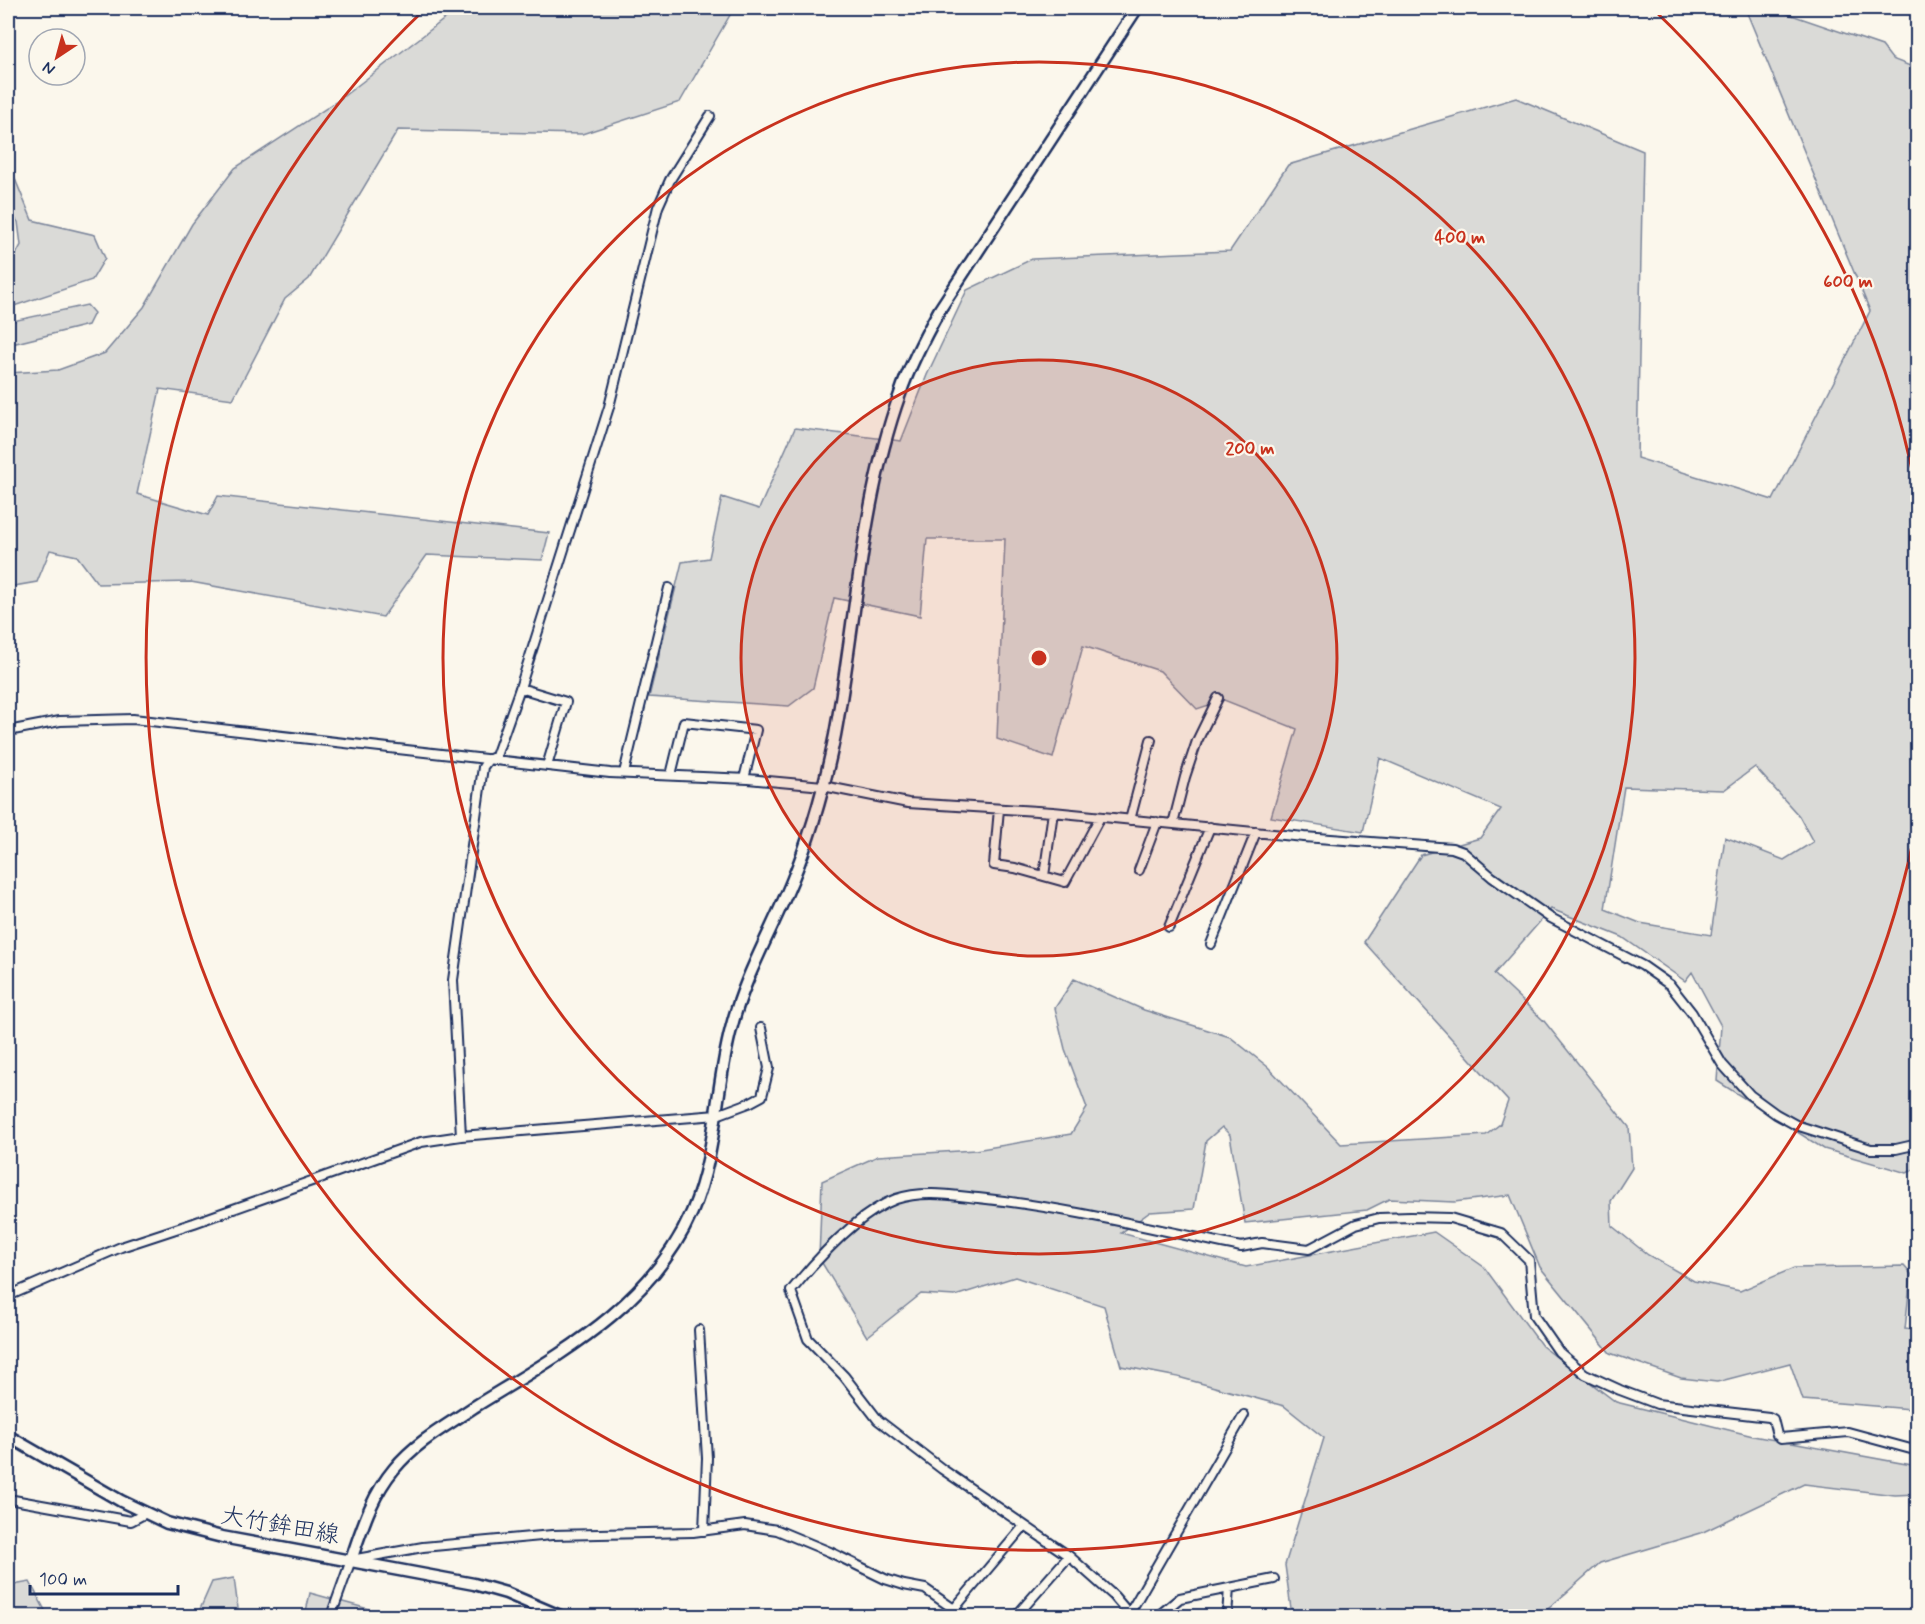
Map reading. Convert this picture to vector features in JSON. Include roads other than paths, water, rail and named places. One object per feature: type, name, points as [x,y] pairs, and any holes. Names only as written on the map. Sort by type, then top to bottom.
[{"type":"street","points":[[331,1617],[371,1505],[405,1456],[439,1430],[579,1342],[632,1299],[671,1250],[693,1210],[700,1191],[717,1115],[731,1028],[751,972],[803,853],[823,786],[835,735],[878,468],[900,392],[940,309],[1137,8]]},
{"type":"street","points":[[461,1136],[453,980],[483,766],[496,756],[520,688],[609,407],[658,207],[670,180],[710,116]]},
{"type":"street","points":[[624,773],[669,588]]},
{"type":"street","points":[[520,688],[566,702],[547,766]]},
{"type":"street","points":[[1173,824],[1197,741],[1218,698]]},
{"type":"street","points":[[8,730],[60,721],[133,719],[547,766],[823,786],[908,803],[1053,812],[1256,832],[1439,846],[1463,852],[1492,877],[1549,917],[1643,966],[1670,985],[1692,1013],[1722,1064],[1750,1095],[1776,1114],[1796,1125],[1871,1149],[1896,1149],[1917,1144]]},
{"type":"street","points":[[671,775],[684,722],[756,730],[744,779]]},
{"type":"street","points":[[1130,820],[1151,740]]},
{"type":"street","points":[[999,809],[994,865],[1065,882],[1100,817]]},
{"type":"street","points":[[1044,876],[1053,812]]},
{"type":"street","points":[[1139,870],[1157,822]]},
{"type":"street","points":[[1168,927],[1210,827]]},
{"type":"street","points":[[1211,944],[1256,832]]},
{"type":"street","points":[[8,1296],[121,1247],[421,1142],[461,1136],[717,1115],[762,1096],[769,1068],[761,1028]]},
{"type":"street","points":[[1244,1415],[1130,1616],[1114,1596],[1069,1556],[942,1469],[878,1419],[844,1376],[808,1339],[791,1291],[810,1268],[863,1217],[899,1198],[934,1193],[1010,1201],[1241,1247],[1262,1243],[1309,1249],[1356,1224],[1380,1218],[1410,1216],[1450,1218],[1501,1233],[1529,1260],[1534,1316],[1559,1352],[1585,1374],[1657,1404],[1768,1417],[1773,1419],[1777,1435],[1781,1438],[1848,1432],[1917,1451]]},
{"type":"street","points":[[699,1330],[707,1458],[704,1531]]},
{"type":"street","name":"大竹鉾田線","points":[[8,1436],[166,1523],[202,1533],[474,1584],[506,1593],[560,1617]]},
{"type":"street","points":[[8,1499],[131,1521],[146,1513]]},
{"type":"street","points":[[351,1560],[423,1547],[552,1535],[704,1531],[745,1526],[777,1530],[830,1552],[885,1579],[924,1589],[964,1617]]},
{"type":"street","points":[[954,1609],[1024,1526]]},
{"type":"street","points":[[1016,1617],[1069,1556]]},
{"type":"street","points":[[1158,1617],[1180,1598],[1274,1579]]},
{"type":"street","points":[[1227,1617],[1229,1588]]}]
